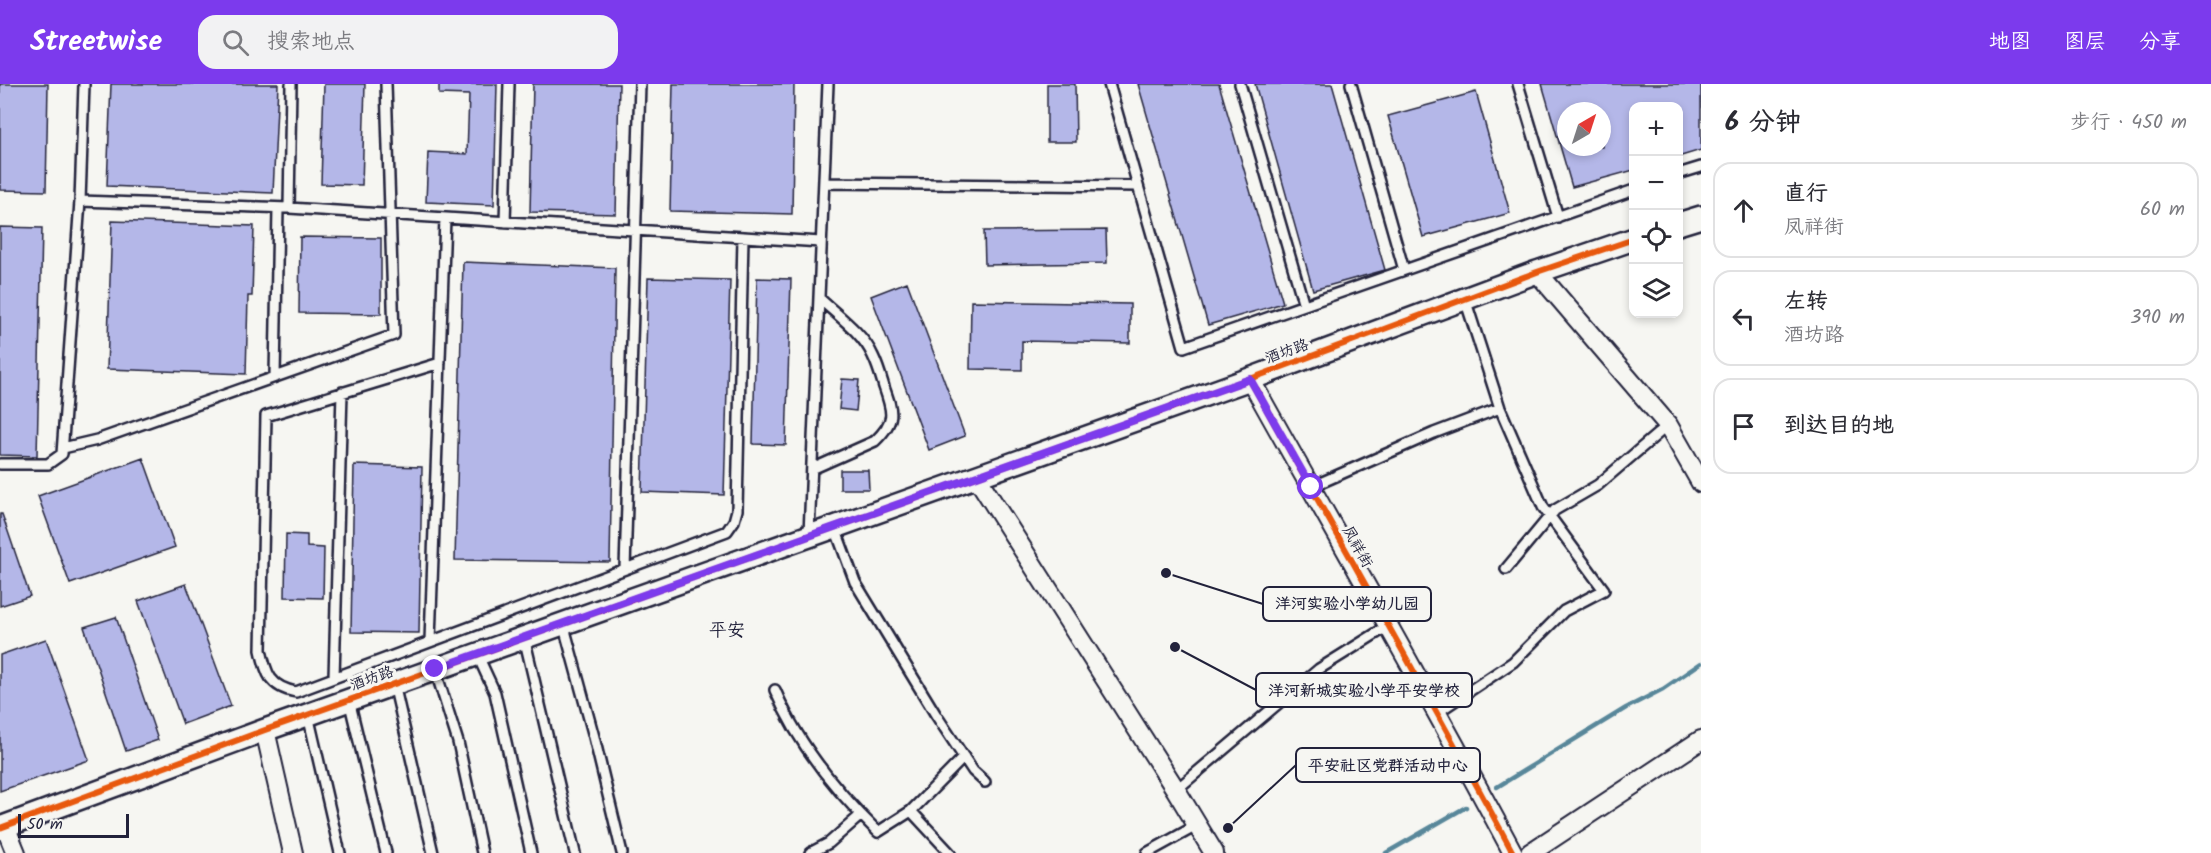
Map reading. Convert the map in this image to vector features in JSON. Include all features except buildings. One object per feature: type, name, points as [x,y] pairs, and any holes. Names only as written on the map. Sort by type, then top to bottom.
[{"type":"street","points":[[1683,222],[1701,217]]},
{"type":"street","name":"酒坊路","points":[[3,827],[265,730],[1250,379],[1537,272],[1629,241]]},
{"type":"street","points":[[1537,272],[1668,425],[1701,483]]},
{"type":"street","name":"凤祥街","points":[[1250,379],[1438,712],[1513,853]]},
{"type":"street","points":[[976,476],[1214,853]]},
{"type":"street","points":[[265,730],[293,853]]},
{"type":"street","points":[[1530,853],[1701,740]]},
{"type":"street","points":[[3,827],[16,853]]},
{"type":"lane","points":[[0,464],[48,464],[62,454],[80,201],[84,84]]},
{"type":"lane","points":[[289,208],[291,84]]},
{"type":"lane","points":[[63,448],[97,440],[394,335],[386,84]]},
{"type":"lane","points":[[505,222],[509,84]]},
{"type":"lane","points":[[625,569],[639,84]]},
{"type":"lane","points":[[810,534],[828,84]]},
{"type":"lane","points":[[1109,84],[1184,347],[1629,192]]},
{"type":"lane","points":[[1240,84],[1304,305]]},
{"type":"lane","points":[[1351,84],[1404,270]]},
{"type":"lane","points":[[1518,84],[1558,217]]},
{"type":"lane","points":[[1683,172],[1701,167]]},
{"type":"lane","points":[[824,183],[1138,186]]},
{"type":"lane","points":[[80,201],[289,208],[821,242]]},
{"type":"lane","points":[[275,377],[278,208]]},
{"type":"lane","points":[[430,641],[445,218]]},
{"type":"lane","points":[[440,363],[266,416],[261,650],[269,678],[283,689],[296,692],[727,531],[734,521],[736,510],[743,237]]},
{"type":"lane","points":[[812,469],[875,441],[890,422],[892,409],[873,354],[857,333],[819,298]]},
{"type":"lane","points":[[1438,712],[1513,662],[1564,611],[1604,590],[1543,507],[1500,408],[1465,299]]},
{"type":"lane","points":[[334,677],[342,393]]},
{"type":"lane","points":[[1311,487],[1434,433],[1500,408]]},
{"type":"lane","points":[[1506,569],[1555,510],[1598,485],[1668,425]]},
{"type":"lane","points":[[834,526],[855,582],[973,771],[985,782]]},
{"type":"lane","points":[[563,623],[622,853]]},
{"type":"lane","points":[[1176,790],[1318,669],[1388,626]]},
{"type":"lane","points":[[524,637],[575,853]]},
{"type":"lane","points":[[477,654],[495,693],[531,853]]},
{"type":"lane","points":[[435,669],[458,742],[482,853]]},
{"type":"lane","points":[[394,684],[433,853]]},
{"type":"lane","points":[[775,690],[809,755],[878,832],[911,811],[964,757]]},
{"type":"lane","points":[[349,700],[386,853]]},
{"type":"lane","points":[[308,715],[340,853]]},
{"type":"lane","points":[[911,811],[950,853]]},
{"type":"lane","points":[[810,853],[829,843],[861,815]]},
{"type":"lane","points":[[1147,853],[1196,825]]},
{"type":"waterway","points":[[1497,787],[1626,708],[1663,689],[1701,663]]},
{"type":"waterway","points":[[1386,853],[1466,807]]},
{"type":"cycle path","points":[[0,828],[265,730],[1250,379],[1537,272],[1629,241]]},
{"type":"cycle path","points":[[1250,379],[1416,674],[1513,853]]},
{"type":"place","name":"洋河实验小学幼儿园","points":[[1166,573]]},
{"type":"place","name":"洋河新城实验小学平安学校","points":[[1175,647]]},
{"type":"place","name":"平安社区党群活动中心","points":[[1228,828]]},
{"type":"district","name":"平安","points":[[727,631]]},
{"type":"route","points":[[435,669],[1250,379],[1311,487]]}]
